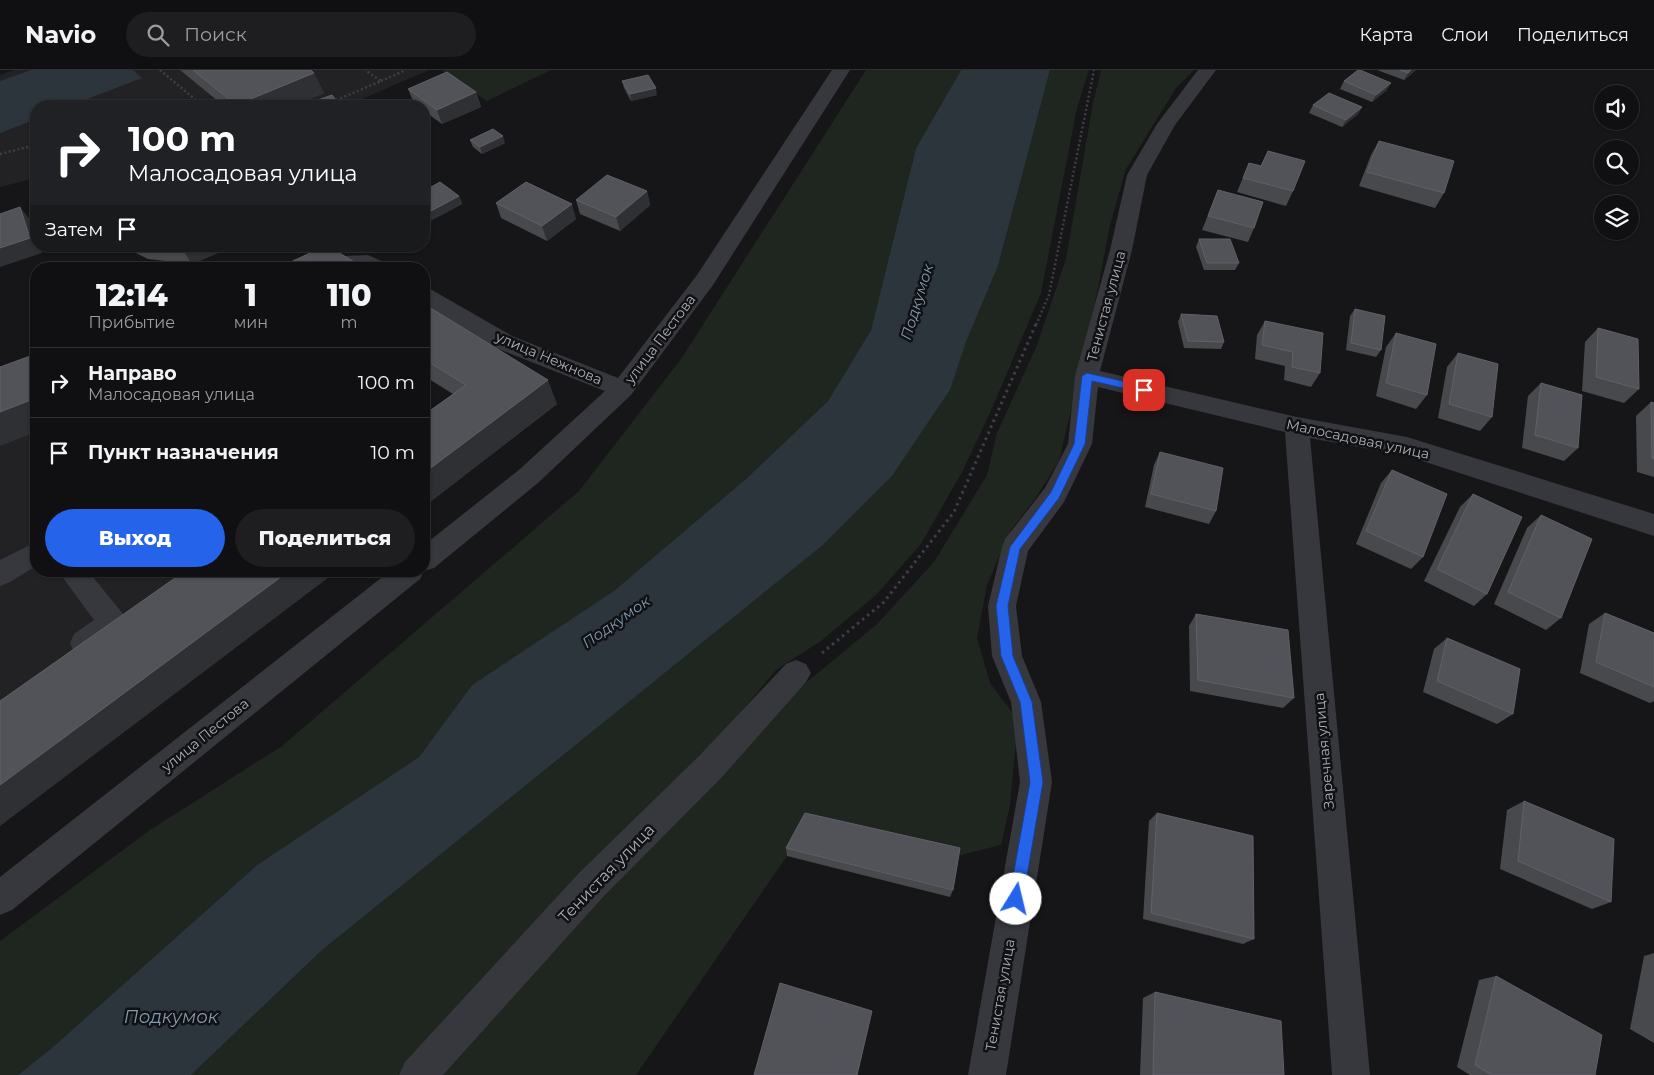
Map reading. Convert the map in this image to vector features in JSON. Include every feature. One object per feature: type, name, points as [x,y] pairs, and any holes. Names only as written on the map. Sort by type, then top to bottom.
[{"type":"street","name":"улица Пестова","points":[[430,555],[529,476],[623,389],[705,280],[841,70]]},
{"type":"street","name":"Тенистая улица","points":[[987,1075],[1036,782],[1026,702],[1007,656],[1002,606],[1015,547],[1055,495],[1080,444],[1087,376],[1121,250],[1137,175],[1166,124],[1207,70]]},
{"type":"street","name":"улица Нежнова","points":[[430,299],[504,342],[623,389]]},
{"type":"street","name":"Малосадовая улица","points":[[1087,376],[1297,426],[1407,447],[1654,526]]},
{"type":"street","name":"Заречная улица","points":[[1297,426],[1351,1075]]},
{"type":"street","points":[[0,574],[30,556]]},
{"type":"street","points":[[64,656],[113,623],[77,577]]},
{"type":"street","name":"улица Пестова","points":[[0,898],[402,577]]},
{"type":"street","name":"Тенистая улица","points":[[418,1075],[591,886],[711,766],[796,674]]},
{"type":"path","points":[[160,70],[196,100]]},
{"type":"path","points":[[365,70],[381,81]]},
{"type":"path","points":[[338,100],[406,70]]},
{"type":"path","points":[[796,674],[884,602],[954,512],[1049,295],[1094,70]]},
{"type":"path","points":[[0,154],[30,146]]},
{"type":"shaded area","points":[[14,70],[429,70],[360,100],[30,100],[30,180],[0,187],[0,75]]},
{"type":"shaded area","points":[[441,70],[551,70],[487,101]]},
{"type":"shaded area","points":[[866,70],[961,70],[916,148],[871,330],[828,401],[747,478],[615,590],[472,685],[419,757],[257,865],[53,1047],[18,1075],[0,1075],[0,941],[150,830],[282,746],[579,491],[681,359]]},
{"type":"shaded area","points":[[1050,70],[1089,70],[1077,108],[1041,293],[990,413],[962,472],[921,544],[876,595],[821,641],[776,670],[721,736],[401,1075],[191,1075],[321,951],[823,545],[892,476],[950,390],[966,342],[998,266]]},
{"type":"shaded area","points":[[1101,70],[1194,70],[1176,88],[1126,169],[1110,225],[1088,339],[1059,461],[1035,499],[1011,530],[987,585],[977,638],[990,683],[1018,720],[1010,805],[1001,845],[957,856],[806,822],[787,856],[636,1075],[433,1075],[796,691],[877,624],[934,562],[987,475],[997,433],[1037,345],[1066,259],[1093,103]]},
{"type":"shaded area","points":[[30,390],[30,577],[329,577],[0,826],[0,401]]},
{"type":"water","points":[[31,70],[133,70],[142,78],[85,100],[30,100],[30,121],[0,133],[0,81]]},
{"type":"water","name":"Подкумок","points":[[961,70],[1050,70],[998,266],[966,342],[950,390],[892,476],[823,545],[321,951],[191,1075],[18,1075],[53,1047],[257,865],[419,757],[472,685],[615,590],[747,478],[828,401],[871,330],[916,148]]},
{"type":"building","points":[[193,70],[311,70],[314,73],[248,100],[230,100]]},
{"type":"building","points":[[1358,70],[1391,83],[1376,95],[1344,81]]},
{"type":"building","points":[[1400,70],[1411,70],[1408,73]]},
{"type":"building","points":[[447,72],[476,92],[437,110],[430,105],[430,100],[423,100],[408,89]]},
{"type":"building","points":[[648,75],[656,88],[630,94],[622,81]]},
{"type":"building","points":[[1329,93],[1362,107],[1346,120],[1313,105]]},
{"type":"building","points":[[332,95],[336,100],[318,100]]},
{"type":"building","points":[[493,129],[503,136],[480,147],[470,140]]},
{"type":"building","points":[[1379,141],[1454,161],[1444,193],[1367,172]]},
{"type":"building","points":[[1268,151],[1305,161],[1293,191],[1243,178],[1249,163],[1261,166]]},
{"type":"building","points":[[607,175],[647,191],[616,217],[576,200]]},
{"type":"building","points":[[440,182],[459,196],[430,211],[430,188]]},
{"type":"building","points":[[526,182],[572,204],[542,226],[496,203]]},
{"type":"building","points":[[1218,190],[1263,202],[1254,228],[1208,216]]},
{"type":"building","points":[[20,207],[30,238],[0,248],[0,214]]},
{"type":"building","points":[[1199,239],[1230,239],[1239,263],[1207,263]]},
{"type":"building","points":[[312,252],[338,252],[354,262],[291,262]]},
{"type":"building","points":[[430,308],[548,380],[430,468],[430,411],[466,385],[430,363]]},
{"type":"building","points":[[1355,309],[1385,316],[1381,350],[1351,343]]},
{"type":"building","points":[[1181,314],[1217,316],[1224,342],[1188,341]]},
{"type":"building","points":[[1265,321],[1323,333],[1320,373],[1292,367],[1293,352],[1262,345]]},
{"type":"building","points":[[1598,328],[1638,339],[1639,389],[1596,377]]},
{"type":"building","points":[[1396,333],[1436,344],[1427,395],[1386,383]]},
{"type":"building","points":[[1458,353],[1498,364],[1492,417],[1449,404]]},
{"type":"building","points":[[30,356],[30,400],[0,412],[0,367]]},
{"type":"building","points":[[1541,383],[1582,395],[1578,448],[1535,435]]},
{"type":"building","points":[[1651,402],[1654,403],[1654,459],[1652,458]]},
{"type":"building","points":[[1160,452],[1223,468],[1216,511],[1151,494]]},
{"type":"building","points":[[1392,470],[1447,494],[1423,557],[1366,531]]},
{"type":"building","points":[[1473,494],[1522,517],[1487,594],[1437,569]]},
{"type":"building","points":[[1541,515],[1592,539],[1561,618],[1508,592]]},
{"type":"building","points":[[176,577],[281,577],[0,785],[0,701]]},
{"type":"building","points":[[1605,613],[1654,633],[1654,687],[1596,662]]},
{"type":"building","points":[[1196,614],[1288,630],[1294,698],[1198,680]]},
{"type":"building","points":[[1447,638],[1520,669],[1513,714],[1437,681]]},
{"type":"building","points":[[1524,801],[1614,839],[1611,902],[1518,861]]},
{"type":"building","points":[[805,813],[960,848],[953,890],[786,848]]},
{"type":"building","points":[[1157,813],[1253,836],[1254,939],[1151,913]]},
{"type":"building","points":[[1496,976],[1602,1035],[1595,1075],[1492,1075],[1475,1065]]},
{"type":"building","points":[[780,983],[872,1011],[857,1075],[754,1075]]},
{"type":"building","points":[[1155,992],[1281,1021],[1284,1075],[1153,1075]]},
{"type":"route","points":[[1016,899],[1036,782],[1026,702],[1007,656],[1002,606],[1015,547],[1055,495],[1080,444],[1087,376],[1144,390]]}]
